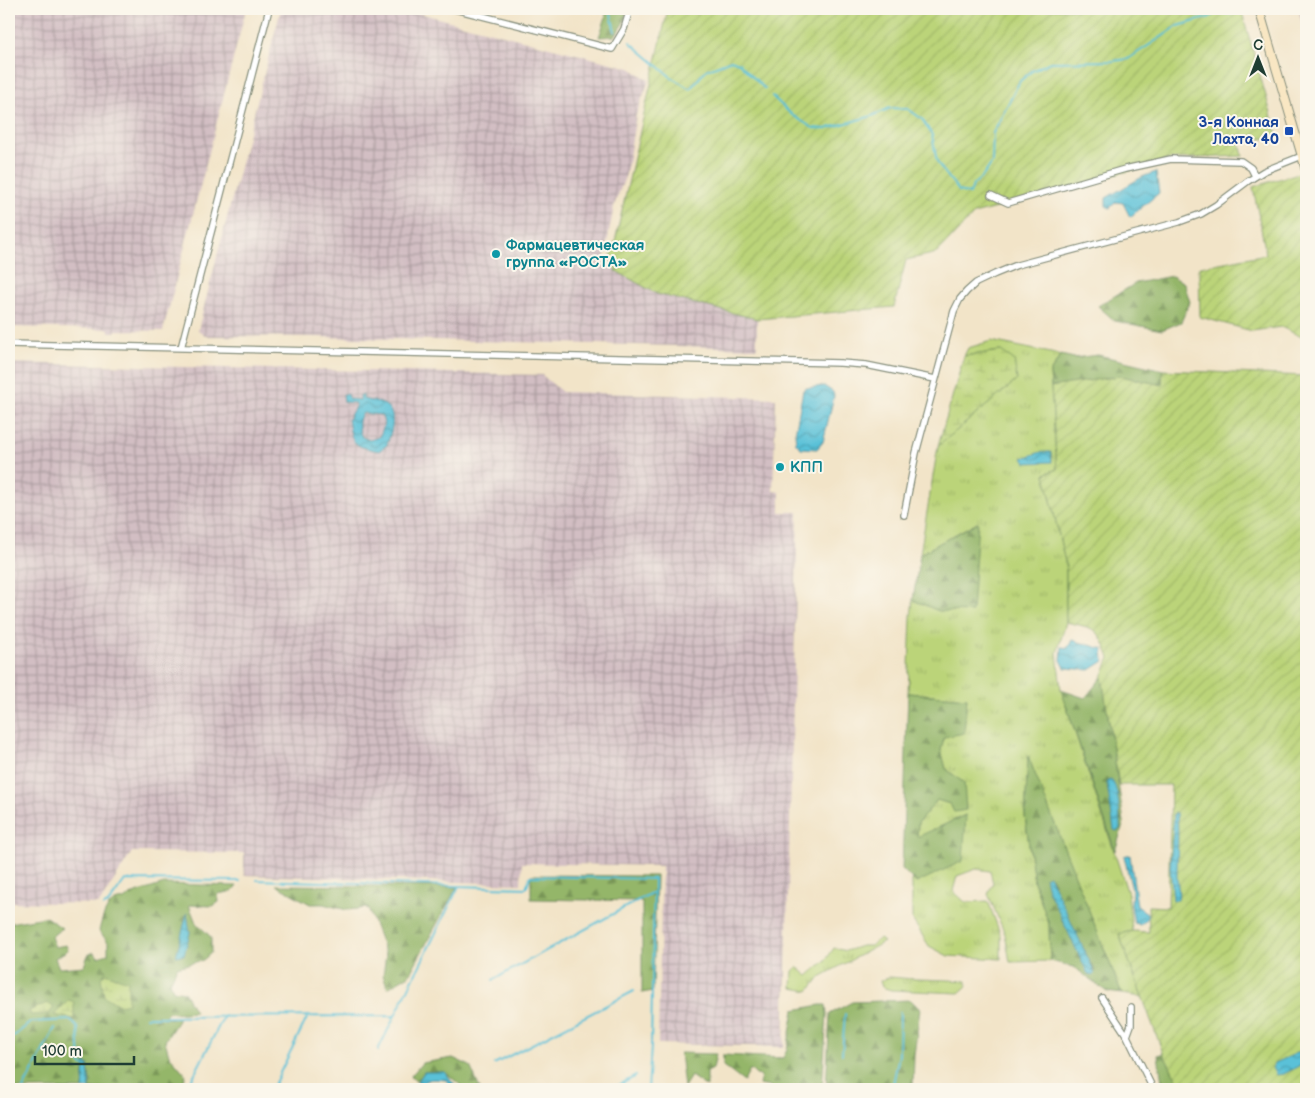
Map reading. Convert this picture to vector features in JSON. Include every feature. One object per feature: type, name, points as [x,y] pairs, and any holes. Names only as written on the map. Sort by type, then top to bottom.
[{"type":"main road","points":[[1260,9],[1306,170]]},
{"type":"street","points":[[181,348],[269,9]]},
{"type":"street","points":[[455,9],[612,49],[624,29],[630,9]]},
{"type":"street","points":[[904,515],[916,453],[954,311],[960,299],[976,283],[1017,265],[1179,222],[1201,214],[1255,176],[1302,156]]},
{"type":"street","points":[[991,195],[1008,202],[1125,169],[1171,159],[1241,161],[1251,168],[1255,176]]},
{"type":"street","points":[[9,344],[840,363],[866,365],[935,379]]},
{"type":"street","points":[[1102,998],[1127,1036],[1153,1089]]},
{"type":"street","points":[[1127,1036],[1131,1007]]},
{"type":"shaded area","points":[[9,9],[246,9],[163,331],[116,330],[115,332],[109,332],[109,329],[9,327]]},
{"type":"shaded area","points":[[281,9],[403,9],[630,68],[649,80],[636,115],[626,174],[614,206],[603,264],[657,294],[757,319],[757,348],[205,336],[198,330]]},
{"type":"shaded area","points":[[1298,9],[1306,9],[1306,36],[1303,27]]},
{"type":"shaded area","points":[[9,363],[542,375],[562,392],[776,398],[773,491],[780,492],[780,512],[798,512],[784,1047],[658,1044],[662,866],[522,863],[521,884],[244,875],[244,853],[132,852],[99,904],[9,902]]},
{"type":"green space","points":[[605,9],[627,9],[625,20],[615,36],[599,37],[606,17]]},
{"type":"green space","points":[[668,9],[1241,9],[1278,138],[1239,140],[1243,156],[1172,159],[974,214],[937,253],[906,260],[894,307],[757,319],[657,294],[616,271],[611,259]]},
{"type":"green space","points":[[1302,172],[1306,190],[1306,339],[1281,327],[1252,331],[1200,317],[1199,267],[1266,254],[1253,187]]},
{"type":"green space","points":[[1172,276],[1184,283],[1190,302],[1181,322],[1162,330],[1115,321],[1098,306],[1136,283]]},
{"type":"green space","points":[[991,341],[1061,355],[1050,373],[1057,469],[1045,474],[1066,566],[1066,622],[1057,653],[1061,690],[1128,894],[1132,931],[1119,934],[1142,997],[1122,994],[1028,757],[1025,816],[1034,882],[1049,924],[1050,961],[1010,962],[1005,934],[988,894],[993,883],[990,871],[976,869],[957,876],[953,891],[965,902],[988,901],[1001,936],[1001,959],[948,956],[929,946],[912,919],[912,879],[917,883],[965,815],[917,838],[918,823],[937,800],[950,804],[964,783],[946,769],[941,750],[944,737],[967,698],[908,693],[913,600],[939,611],[977,522],[920,554],[938,446],[1017,380],[1001,351],[964,356],[968,348]]},
{"type":"green space","points":[[1001,351],[1014,360],[1017,380],[938,446],[964,356]]},
{"type":"green space","points":[[1061,355],[1074,358],[1098,355],[1163,370],[1162,385],[1120,376],[1051,387],[1050,373]]},
{"type":"green space","points":[[1163,370],[1306,376],[1306,1089],[1182,1089],[1163,1053],[1119,934],[1132,931],[1149,932],[1148,906],[1168,907],[1171,785],[1119,785],[1102,677],[1110,658],[1102,640],[1095,631],[1084,626],[1066,622],[1066,566],[1045,474],[1057,469],[1051,387],[1120,376],[1162,385]]},
{"type":"green space","points":[[978,522],[972,612],[939,611],[913,600],[920,554]]},
{"type":"green space","points":[[1102,677],[1124,822],[1115,851],[1061,690],[1085,698]]},
{"type":"green space","points":[[908,693],[967,698],[964,733],[944,737],[941,750],[946,769],[964,783],[966,810],[954,812],[950,804],[937,800],[918,823],[917,837],[966,815],[963,861],[916,883],[902,869]]},
{"type":"green space","points":[[1028,756],[1122,994],[1107,992],[1074,967],[1050,961],[1049,924],[1034,882],[1025,816]]},
{"type":"green space","points":[[531,875],[656,876],[653,991],[642,993],[642,901],[531,899]]},
{"type":"green space","points":[[164,884],[237,886],[233,891],[218,894],[219,902],[213,906],[189,905],[196,923],[211,937],[211,953],[203,960],[177,967],[170,982],[173,990],[184,992],[195,1012],[168,1012],[164,1018],[179,1019],[165,1041],[169,1055],[186,1075],[181,1089],[90,1089],[88,1064],[85,1063],[83,1089],[9,1089],[9,923],[46,917],[62,928],[51,937],[55,947],[66,945],[68,950],[55,958],[59,968],[84,966],[88,955],[94,952],[98,957],[108,954],[108,942],[99,931],[104,915],[110,905],[118,900],[124,900],[130,895]]},
{"type":"green space","points":[[276,885],[457,887],[409,975],[388,988],[383,975],[386,955],[368,908],[347,910],[323,904],[310,904]]},
{"type":"green space","points":[[879,938],[884,942],[820,977],[809,991],[792,988],[793,971],[797,967],[808,976],[825,961],[834,948],[846,951],[861,946],[871,946]]},
{"type":"green space","points":[[105,973],[128,981],[128,1003],[119,1005],[104,996],[101,978]]},
{"type":"green space","points":[[889,977],[967,981],[967,986],[959,993],[891,990],[882,987],[880,981]]},
{"type":"green space","points":[[69,1000],[74,1002],[74,1019],[54,1015]]},
{"type":"green space","points":[[911,1000],[920,1009],[914,1055],[913,1089],[826,1089],[830,1014],[852,1002]]},
{"type":"green space","points":[[47,1003],[54,1007],[49,1014],[31,1015],[29,1011]]},
{"type":"green space","points":[[826,1005],[827,1014],[822,1089],[771,1089],[771,1087],[759,1085],[761,1076],[756,1075],[750,1069],[744,1082],[723,1066],[723,1055],[783,1058],[787,1050],[794,1010]]},
{"type":"green space","points":[[680,1053],[716,1054],[713,1069],[707,1072],[707,1087],[691,1076],[684,1087]]},
{"type":"green space","points":[[1163,1053],[1182,1089],[1163,1089],[1158,1055]]},
{"type":"green space","points":[[453,1058],[470,1066],[480,1089],[465,1089],[445,1072],[424,1072],[418,1081],[410,1077],[422,1063]]},
{"type":"water","points":[[1156,172],[1159,193],[1130,217],[1123,203],[1116,202],[1110,208],[1106,206],[1106,198],[1142,177]]},
{"type":"water","points":[[824,386],[833,392],[834,396],[823,442],[817,449],[801,448],[796,443],[795,434],[803,390]]},
{"type":"water","points":[[343,394],[348,394],[349,399],[360,400],[360,395],[363,395],[363,399],[381,403],[388,408],[391,412],[392,423],[387,445],[379,451],[364,448],[355,443],[348,419],[356,405],[355,403],[344,402]],"holes":[[[363,413],[381,415],[384,423],[379,437],[370,440],[362,437],[359,425]]]},
{"type":"water","points":[[1041,452],[1051,452],[1052,462],[1026,463],[1023,458]]},
{"type":"water","points":[[1072,640],[1103,649],[1104,661],[1090,670],[1065,668],[1061,660],[1062,647],[1068,648]]},
{"type":"water","points":[[1111,780],[1116,789],[1118,803],[1120,829],[1117,831],[1114,830],[1107,785],[1107,781]]},
{"type":"water","points":[[1174,813],[1177,813],[1178,821],[1178,900],[1173,900],[1170,867]]},
{"type":"water","points":[[1130,855],[1137,906],[1147,913],[1147,919],[1140,925],[1134,923],[1131,905],[1132,890],[1124,856]]},
{"type":"water","points":[[1049,875],[1095,973],[1093,975],[1088,974],[1048,890],[1045,877]]},
{"type":"water","points":[[187,913],[190,933],[184,955],[176,956]]},
{"type":"water","points":[[1306,1049],[1306,1062],[1284,1074],[1276,1075],[1272,1068],[1275,1063]]},
{"type":"water","points":[[85,1063],[88,1064],[90,1089],[83,1089]]},
{"type":"water","points":[[424,1072],[445,1072],[458,1089],[453,1089],[446,1080],[433,1079],[423,1082],[417,1089],[413,1089]]},
{"type":"waterway","points":[[610,9],[615,32]]},
{"type":"waterway","points":[[772,96],[792,115],[813,128],[825,129],[872,116],[890,108],[908,109],[922,119],[932,135],[937,162],[942,169],[959,191],[970,194],[973,185],[983,176],[992,163],[993,133],[1020,81],[1032,71],[1050,62],[1128,59],[1178,26],[1210,17],[1217,13],[1232,14],[1238,9]]},
{"type":"waterway","points":[[630,42],[671,77],[690,89],[706,70],[731,60],[739,63],[765,89]]},
{"type":"waterway","points":[[257,880],[526,888],[530,876],[654,879],[651,1047],[648,1089]]},
{"type":"waterway","points":[[104,906],[108,904],[125,880],[240,881]]},
{"type":"waterway","points":[[378,1050],[459,886]]},
{"type":"waterway","points":[[493,980],[653,892]]},
{"type":"waterway","points":[[494,1064],[634,991]]},
{"type":"waterway","points":[[892,1089],[899,1055],[900,1012]]},
{"type":"waterway","points":[[842,1054],[845,1014]]},
{"type":"waterway","points":[[187,1089],[224,1016]]},
{"type":"waterway","points":[[272,1089],[308,1016]]},
{"type":"waterway","points":[[146,1017],[394,1016]]},
{"type":"waterway","points":[[9,1040],[31,1022],[71,1020],[78,1028],[80,1063],[84,1066]]},
{"type":"waterway","points":[[23,1089],[55,1028]]},
{"type":"waterway","points":[[612,1089],[636,1076]]},
{"type":"place","name":"3-я Конная Лахта, 40","points":[[1289,131]]},
{"type":"place","name":"Фармацевтическая группа «РОСТА»","points":[[496,254]]},
{"type":"place","name":"КПП","points":[[780,467]]}]
